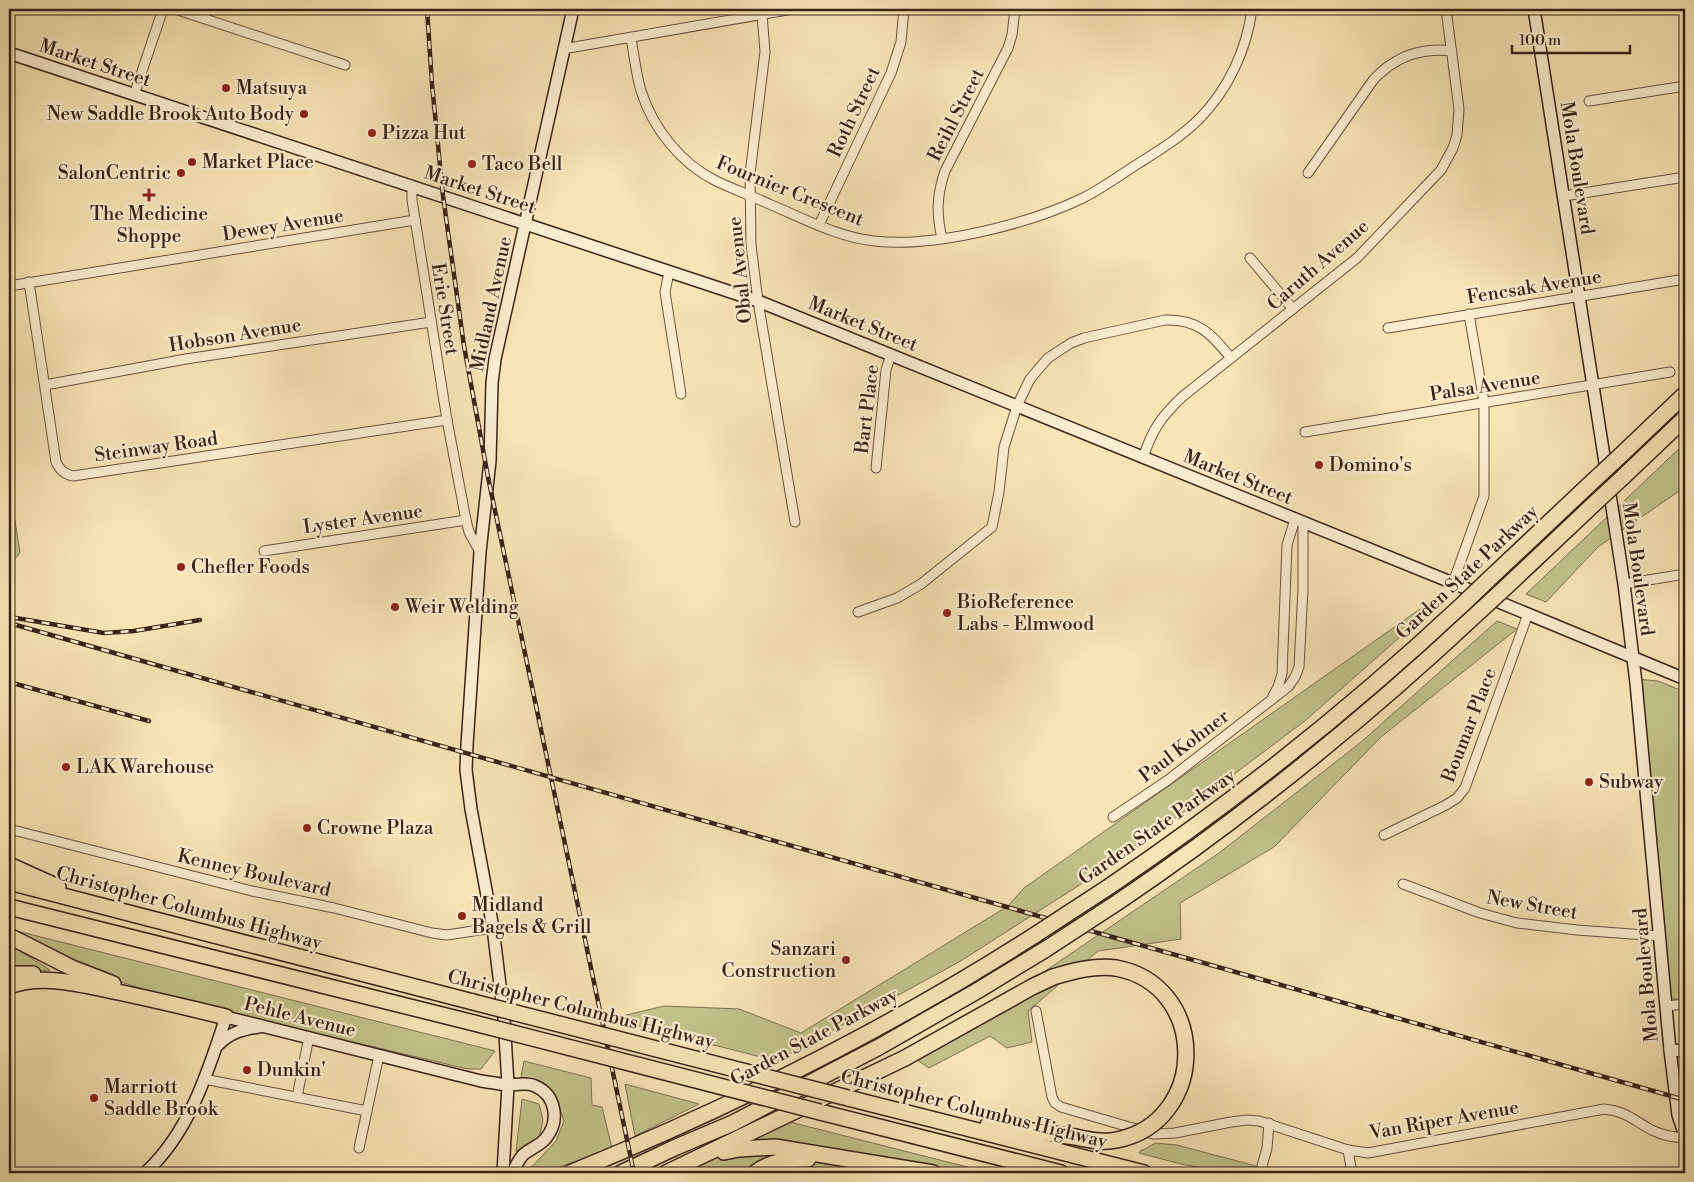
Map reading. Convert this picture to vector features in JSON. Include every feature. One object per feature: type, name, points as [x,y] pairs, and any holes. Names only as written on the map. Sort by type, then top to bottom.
[{"type":"highway","name":"Garden State Parkway","points":[[570,1173],[720,1109],[822,1058],[920,1004],[1036,935],[1177,840],[1273,767],[1386,674],[1463,604],[1685,394]]},
{"type":"highway","name":"Garden State Parkway","points":[[621,1173],[733,1123],[879,1047],[1046,949],[1187,854],[1276,786],[1372,708],[1481,610],[1685,418]]},
{"type":"highway","points":[[9,865],[101,906]]},
{"type":"highway","name":"Christopher Columbus Highway","points":[[9,882],[1144,1173]]},
{"type":"highway","points":[[9,907],[474,1023],[1061,1173]]},
{"type":"highway","points":[[9,936],[72,968],[114,984],[169,1002],[226,1017]]},
{"type":"highway","points":[[668,1173],[905,1058],[1053,977],[1096,967],[1116,968],[1137,975],[1152,984],[1168,1000],[1179,1017],[1186,1039],[1187,1060],[1183,1081],[1175,1099],[1163,1114],[1151,1125],[1133,1135],[1116,1140],[1098,1141],[920,1116]]},
{"type":"highway","points":[[9,974],[66,976],[114,984]]},
{"type":"highway","points":[[9,986],[56,981],[169,1002]]},
{"type":"highway","points":[[668,1173],[720,1153],[757,1147],[783,1148],[932,1173]]},
{"type":"highway","points":[[755,1173],[774,1162],[792,1159],[831,1161],[915,1173]]},
{"type":"street","points":[[134,95],[163,9]]},
{"type":"street","points":[[176,9],[345,65]]},
{"type":"street","name":"Midland Avenue","points":[[508,1172],[508,1085],[502,991],[493,928],[471,809],[466,770],[466,745],[480,552],[490,461],[492,383],[495,359],[573,9]]},
{"type":"street","points":[[563,49],[792,9]]},
{"type":"street","name":"Roth Street","points":[[819,225],[891,73],[901,42],[904,9]]},
{"type":"street","name":"Reihl Street","points":[[942,238],[937,210],[940,184],[1008,48],[1015,9]]},
{"type":"street","name":"Fournier Crescent","points":[[631,38],[641,92],[654,121],[677,152],[704,174],[716,181],[819,225],[852,237],[874,241],[908,242],[990,230],[1025,220],[1084,198],[1169,145],[1200,118],[1223,89],[1241,52],[1252,9]]},
{"type":"street","name":"Caruth Avenue","points":[[1143,458],[1149,438],[1169,409],[1357,258],[1441,170],[1448,160],[1459,122],[1459,109],[1446,9]]},
{"type":"street","name":"Mola Boulevard","points":[[1534,9],[1624,584],[1633,658],[1670,1050],[1678,1115],[1685,1137]]},
{"type":"street","name":"Obal Avenue","points":[[762,14],[765,52],[750,174],[751,245],[758,301],[795,522]]},
{"type":"street","points":[[1308,173],[1382,70],[1394,62],[1418,52],[1429,50],[1452,52]]},
{"type":"street","name":"Market Street","points":[[9,53],[758,301],[1685,679]]},
{"type":"street","points":[[1589,102],[1685,86]]},
{"type":"street","points":[[1564,196],[1685,177]]},
{"type":"street","name":"Erie Street","points":[[412,186],[412,200],[446,420],[469,532],[480,552]]},
{"type":"street","name":"Dewey Avenue","points":[[9,286],[415,220]]},
{"type":"street","points":[[1250,258],[1293,309]]},
{"type":"street","points":[[669,272],[665,292],[681,394]]},
{"type":"street","name":"Fencsak Avenue","points":[[1388,328],[1685,279]]},
{"type":"street","name":"Steinway Road","points":[[29,282],[56,462],[62,472],[73,476],[446,420]]},
{"type":"street","points":[[1453,584],[1484,496],[1484,402],[1469,314]]},
{"type":"street","points":[[858,612],[897,598],[921,584],[992,527],[999,492],[1004,448],[1016,406],[1030,380],[1048,358],[1071,343],[1093,336],[1165,320],[1185,321],[1206,330],[1231,358]]},
{"type":"street","name":"Hobson Avenue","points":[[45,385],[186,359],[431,322]]},
{"type":"street","name":"Bart Place","points":[[876,468],[886,370],[891,354]]},
{"type":"street","name":"Palsa Avenue","points":[[1304,432],[1670,372]]},
{"type":"street","name":"Lyster Avenue","points":[[264,550],[466,520]]},
{"type":"street","name":"Paul Kohner","points":[[1272,698],[1282,674],[1288,545],[1299,521]]},
{"type":"street","name":"Paul Kohner","points":[[1113,817],[1168,780],[1288,687],[1295,677],[1299,667],[1303,589],[1299,521]]},
{"type":"street","points":[[1624,584],[1685,574]]},
{"type":"street","name":"Boumar Place","points":[[1384,835],[1446,805],[1457,798],[1465,788],[1528,614]]},
{"type":"street","name":"Kenney Boulevard","points":[[9,829],[252,891],[432,933],[447,935],[493,928]]},
{"type":"street","name":"New Street","points":[[1404,884],[1480,913],[1517,922],[1577,930],[1659,936]]},
{"type":"street","points":[[1666,1006],[1685,1004]]},
{"type":"street","name":"Van Riper Avenue","points":[[1036,1010],[1052,1097],[1055,1103],[1061,1107],[1153,1134],[1175,1133],[1220,1123],[1247,1120],[1269,1123],[1348,1150],[1368,1153],[1604,1109],[1626,1114],[1664,1135],[1685,1137]]},
{"type":"street","name":"Pehle Avenue","points":[[145,1173],[167,1149],[179,1132],[204,1079],[226,1017],[481,1081],[534,1086],[545,1093],[552,1102],[555,1112],[551,1132],[544,1140],[523,1154],[508,1172]]},
{"type":"street","points":[[217,1046],[235,1032],[249,1028],[266,1027]]},
{"type":"street","points":[[297,1096],[309,1037]]},
{"type":"street","points":[[1670,1050],[1685,1051]]},
{"type":"street","points":[[359,1148],[379,1055]]},
{"type":"street","points":[[204,1079],[367,1111]]},
{"type":"street","points":[[1262,1166],[1267,1148],[1269,1123]]},
{"type":"street","points":[[1348,1150],[1352,1173]]},
{"type":"green space","points":[[1685,443],[1685,487],[1598,547],[1546,602],[1526,594]]},
{"type":"green space","points":[[9,482],[20,553],[14,560],[9,561]]},
{"type":"green space","points":[[1437,597],[1443,599],[1306,720],[1128,854],[959,962],[777,1061],[610,1019],[664,1006],[739,1009],[801,1033],[1008,906],[1024,888]]},
{"type":"green space","points":[[1497,621],[1517,629],[1381,737],[1274,847],[1180,903],[1181,939],[1098,951],[1028,1011],[1032,1042],[1007,1048],[990,1036],[929,1068],[905,1052],[1041,974],[1219,853],[1360,743]]},
{"type":"green space","points":[[1636,679],[1658,681],[1685,692],[1685,998],[1666,1000]]},
{"type":"green space","points":[[9,929],[495,1051],[481,1069],[468,1069],[289,1027],[145,990],[71,965]]},
{"type":"green space","points":[[9,944],[50,970],[9,972]]},
{"type":"green space","points":[[524,1061],[591,1078],[592,1105],[602,1107],[612,1148],[543,1173],[526,1173],[556,1141],[564,1121],[556,1098],[521,1077]]},
{"type":"green space","points":[[625,1084],[699,1104],[635,1136]]},
{"type":"green space","points":[[522,1099],[539,1104],[543,1120],[539,1138],[516,1152]]},
{"type":"green space","points":[[782,1120],[991,1173],[680,1173]]},
{"type":"green space","points":[[1155,1143],[1177,1145],[1256,1166],[1305,1173],[1229,1173],[1181,1164],[1139,1153]]},
{"type":"railway","points":[[427,9],[443,196],[464,346],[488,477],[634,1173]]},
{"type":"railway","points":[[10,617],[104,633],[134,631],[200,620]]},
{"type":"railway","points":[[9,623],[1685,1100]]},
{"type":"railway","points":[[9,682],[149,721]]},
{"type":"place","name":"Matsuya","points":[[226,88]]},
{"type":"place","name":"New Saddle Brook Auto Body","points":[[304,114]]},
{"type":"place","name":"Pizza Hut","points":[[372,133]]},
{"type":"place","name":"Market Place","points":[[192,162]]},
{"type":"place","name":"Taco Bell","points":[[472,164]]},
{"type":"place","name":"SalonCentric","points":[[181,173]]},
{"type":"place","name":"The Medicine Shoppe","points":[[149,195]]},
{"type":"place","name":"Domino's","points":[[1319,465]]},
{"type":"place","name":"Chefler Foods","points":[[181,567]]},
{"type":"place","name":"Weir Welding","points":[[395,607]]},
{"type":"place","name":"BioReference Labs - Elmwood","points":[[947,613]]},
{"type":"place","name":"LAK Warehouse","points":[[66,767]]},
{"type":"place","name":"Subway","points":[[1589,782]]},
{"type":"place","name":"Crowne Plaza","points":[[307,828]]},
{"type":"place","name":"Midland Bagels & Grill","points":[[462,916]]},
{"type":"place","name":"Sanzari Construction","points":[[846,960]]},
{"type":"place","name":"Dunkin'","points":[[247,1070]]},
{"type":"place","name":"Marriott Saddle Brook","points":[[94,1098]]}]
